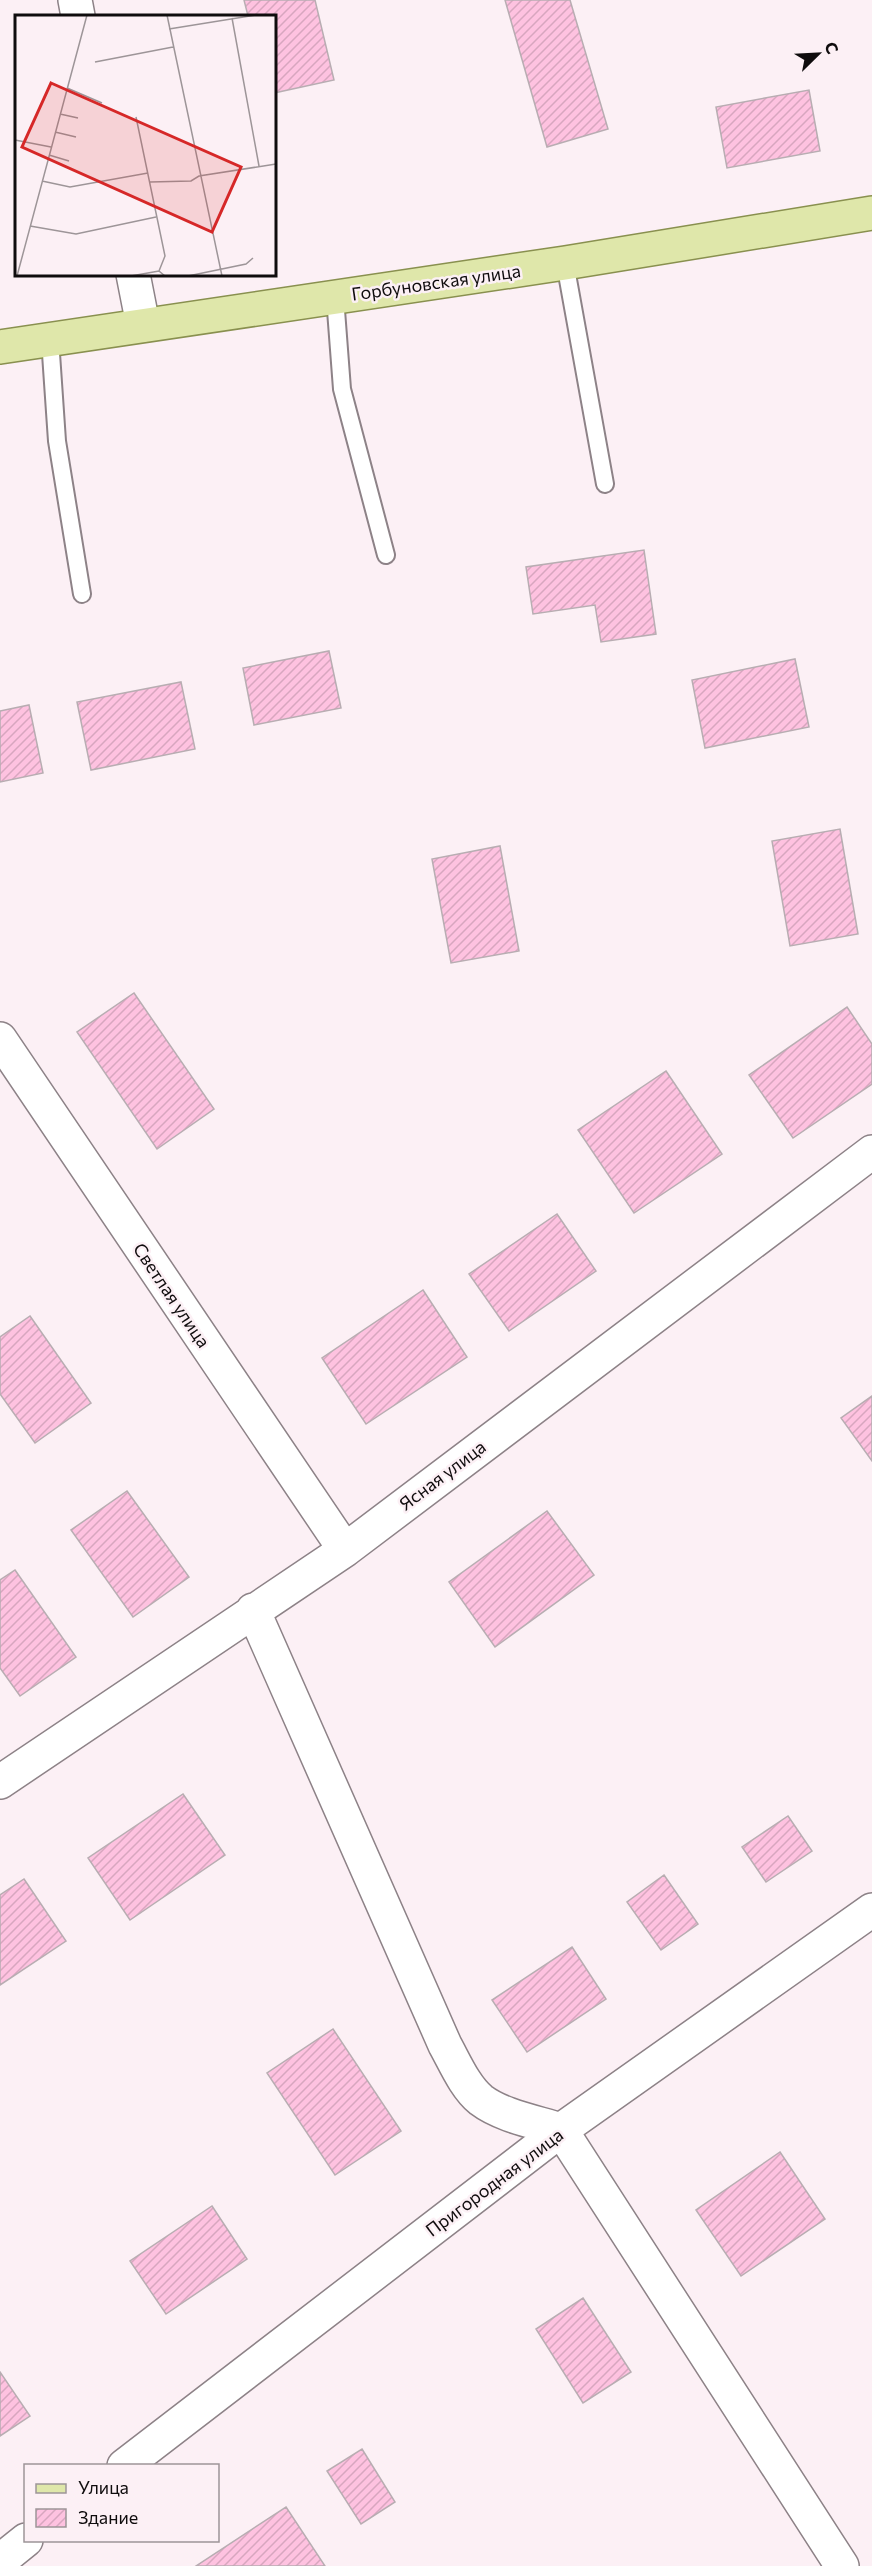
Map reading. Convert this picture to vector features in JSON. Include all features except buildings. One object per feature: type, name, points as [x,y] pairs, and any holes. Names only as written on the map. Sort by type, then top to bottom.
[{"type":"main road","name":"Горбуновская улица","points":[[0,346],[566,263],[872,213]]},
{"type":"street","points":[[75,0],[78,15]]},
{"type":"street","points":[[133,276],[143,325]]},
{"type":"street","name":"Светлая улица","points":[[0,1039],[345,1550]]},
{"type":"street","name":"Ясная улица","points":[[0,1782],[345,1550],[872,1152]]},
{"type":"street","points":[[253,1610],[445,2045],[461,2074],[481,2100],[507,2113],[561,2130],[842,2566]]},
{"type":"street","name":"Пригородная улица","points":[[127,2464],[561,2130],[872,1910]]},
{"type":"street","points":[[0,2560],[25,2542]]},
{"type":"lane","points":[[566,263],[605,484]]},
{"type":"lane","points":[[335,297],[342,389],[386,555]]},
{"type":"lane","points":[[50,339],[57,441],[82,594]]}]
